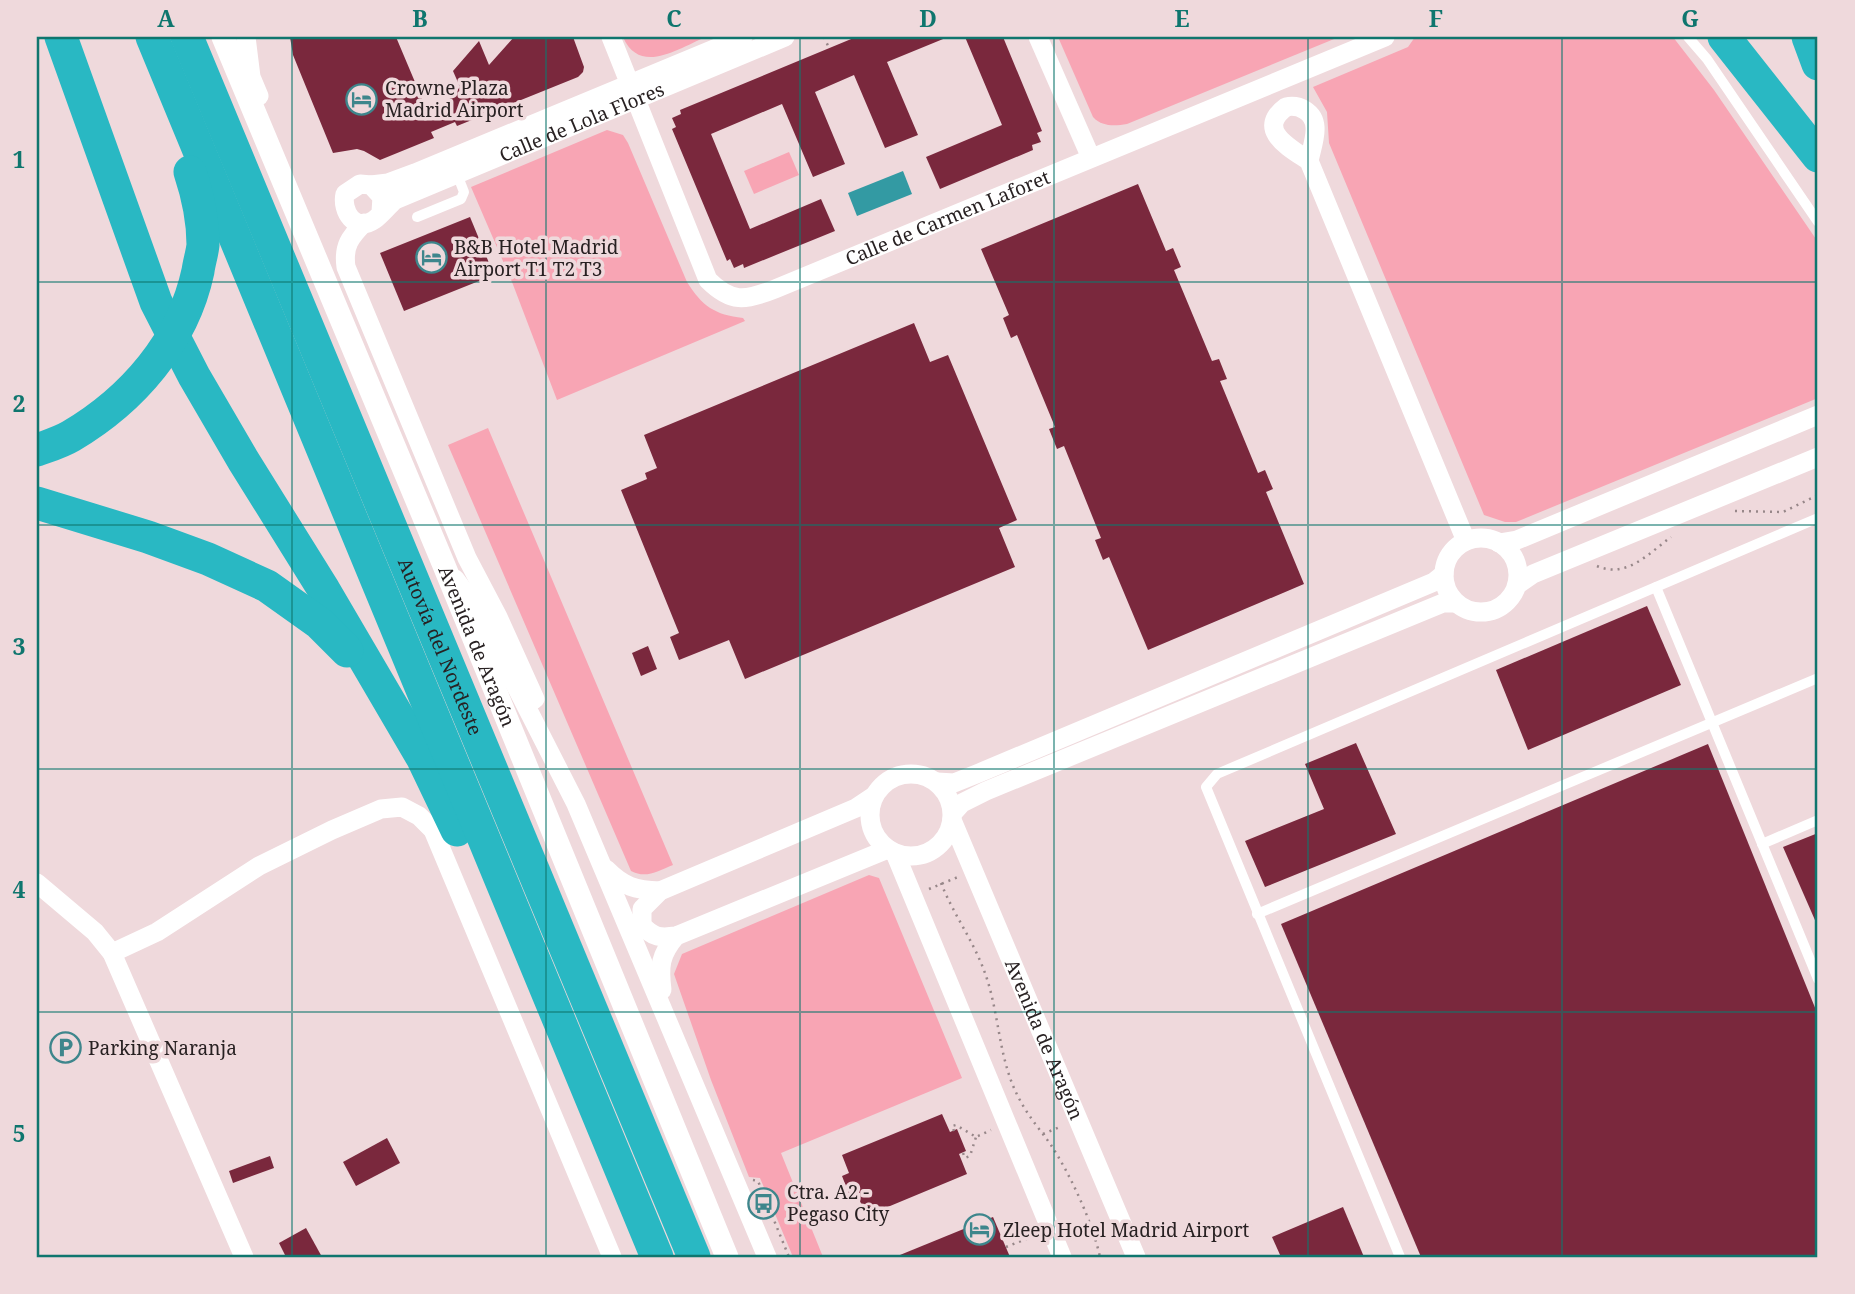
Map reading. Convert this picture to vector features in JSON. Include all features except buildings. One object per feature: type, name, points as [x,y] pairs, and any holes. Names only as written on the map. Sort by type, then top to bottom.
[{"type":"highway","points":[[61,37],[156,302],[194,376],[243,460],[324,590],[423,759],[629,1190]]},
{"type":"highway","points":[[37,450],[69,437],[110,409],[155,363],[177,328],[192,295],[203,248],[197,195],[145,37]]},
{"type":"highway","name":"Autovía del Nordeste","points":[[152,37],[657,1257]]},
{"type":"highway","name":"Autovía del Nordeste","points":[[187,37],[694,1257]]},
{"type":"highway","points":[[1724,37],[1818,156]]},
{"type":"highway","points":[[1808,37],[1818,64]]},
{"type":"highway","points":[[37,442],[110,409]]},
{"type":"highway","points":[[37,502],[148,537],[208,559],[267,586],[319,623],[355,659],[423,759]]},
{"type":"street","name":"Avenida de Aragón","points":[[223,37],[285,180],[727,1257]]},
{"type":"street","points":[[246,37],[251,77],[279,142],[285,180]]},
{"type":"street","name":"Calle de Carmen Laforet","points":[[611,37],[708,280],[721,293],[737,298],[758,296],[1385,37]]},
{"type":"street","name":"Calle de Lola Flores","points":[[381,212],[395,200],[457,174],[743,37]]},
{"type":"street","name":"Calle de Lola Flores","points":[[371,186],[388,183],[785,37]]},
{"type":"street","points":[[1038,37],[1091,158]]},
{"type":"street","points":[[1308,161],[1466,541]]},
{"type":"street","points":[[354,186],[371,186],[382,197],[381,212],[376,219],[358,223],[345,212],[345,194],[354,186]]},
{"type":"street","name":"Avenida de Aragón","points":[[364,223],[349,238],[346,246],[346,267],[467,558],[498,617],[551,733],[576,804]]},
{"type":"street","points":[[1499,543],[1515,561],[1517,585],[1503,605],[1492,611],[1467,610],[1456,603],[1445,585],[1444,575],[1450,555],[1466,541],[1477,538],[1499,543],[1517,540],[1818,415]]},
{"type":"street","points":[[1517,585],[1533,574],[1818,457]]},
{"type":"street","points":[[443,563],[475,606],[576,804],[767,1257]]},
{"type":"street","points":[[892,851],[677,936],[660,938],[650,934],[642,925],[642,909],[660,891],[856,808],[874,796],[891,779],[902,775],[926,776],[937,782],[954,783],[1434,582],[1444,575]]},
{"type":"street","points":[[874,796],[870,810],[878,839],[892,851],[907,856],[920,855],[932,851],[942,843],[949,832],[953,816],[962,803],[1443,603],[1456,603]]},
{"type":"street","points":[[937,782],[950,801],[953,816]]},
{"type":"street","points":[[112,953],[157,932],[259,866],[332,830],[381,809],[402,807],[419,816],[433,830],[612,1257]]},
{"type":"street","name":"Avenida de Aragón","points":[[953,816],[1136,1257]]},
{"type":"street","points":[[892,851],[1062,1257]]},
{"type":"street","points":[[604,867],[618,881],[637,890],[660,891]]},
{"type":"street","points":[[37,883],[95,932],[112,953],[244,1257]]},
{"type":"street","points":[[664,1012],[659,967],[677,936]]},
{"type":"lane","points":[[1688,37],[1707,59],[1818,222]]},
{"type":"lane","points":[[417,217],[461,199],[464,192],[457,174]]},
{"type":"lane","points":[[1399,1257],[1206,787],[1217,774],[1818,518]]},
{"type":"lane","points":[[1656,587],[1818,979]]},
{"type":"lane","points":[[1257,914],[1818,678]]},
{"type":"lane","points":[[1762,844],[1818,820]]},
{"type":"path","points":[[824,37],[829,48]]},
{"type":"path","points":[[1733,512],[1783,512],[1818,495]]},
{"type":"path","points":[[1592,564],[1604,569],[1620,569],[1633,565],[1671,537]]},
{"type":"path","points":[[922,893],[965,875]]},
{"type":"path","points":[[941,883],[952,910],[979,956],[988,980],[1007,1070],[1020,1101],[1053,1148],[1086,1213],[1100,1257]]},
{"type":"path","points":[[963,1153],[965,1158],[970,1156],[976,1137],[991,1130],[986,1120]]},
{"type":"path","points":[[1044,1134],[1069,1124]]},
{"type":"path","points":[[954,1131],[952,1126],[956,1125],[976,1137]]},
{"type":"path","points":[[746,1179],[758,1181],[789,1257]]},
{"type":"path","points":[[1006,1247],[1034,1236],[1039,1246]]},
{"type":"shaded area","points":[[623,37],[706,37],[661,56],[650,57],[639,55],[630,49]]},
{"type":"shaded area","points":[[1058,37],[1339,37],[1127,124],[1113,125],[1100,123],[1093,117]]},
{"type":"shaded area","points":[[1415,37],[1673,37],[1714,90],[1818,242],[1818,398],[1516,522],[1505,522],[1484,515],[1329,143],[1327,112],[1313,87],[1408,47]]},
{"type":"shaded area","points":[[607,130],[623,135],[628,143],[687,282],[710,308],[743,318],[745,321],[557,400],[512,282],[471,187]]},
{"type":"shaded area","points":[[789,152],[799,175],[754,194],[744,171]]},
{"type":"shaded area","points":[[488,428],[673,865],[657,872],[642,874],[631,871],[448,445]]},
{"type":"shaded area","points":[[869,875],[879,878],[962,1078],[781,1153],[823,1257],[793,1257],[760,1178],[749,1177],[674,974],[682,954]]},
{"type":"water","points":[[903,171],[912,194],[857,216],[848,193]]},
{"type":"place","name":"Crowne Plaza Madrid Airport","points":[[362,99]]},
{"type":"place","name":"B&B Hotel Madrid Airport T1 T2 T3","points":[[431,258]]},
{"type":"place","name":"Parking Naranja","points":[[65,1048]]},
{"type":"place","name":"Ctra. A2 - Pegaso City","points":[[764,1203]]},
{"type":"place","name":"Zleep Hotel Madrid Airport","points":[[980,1230]]}]
